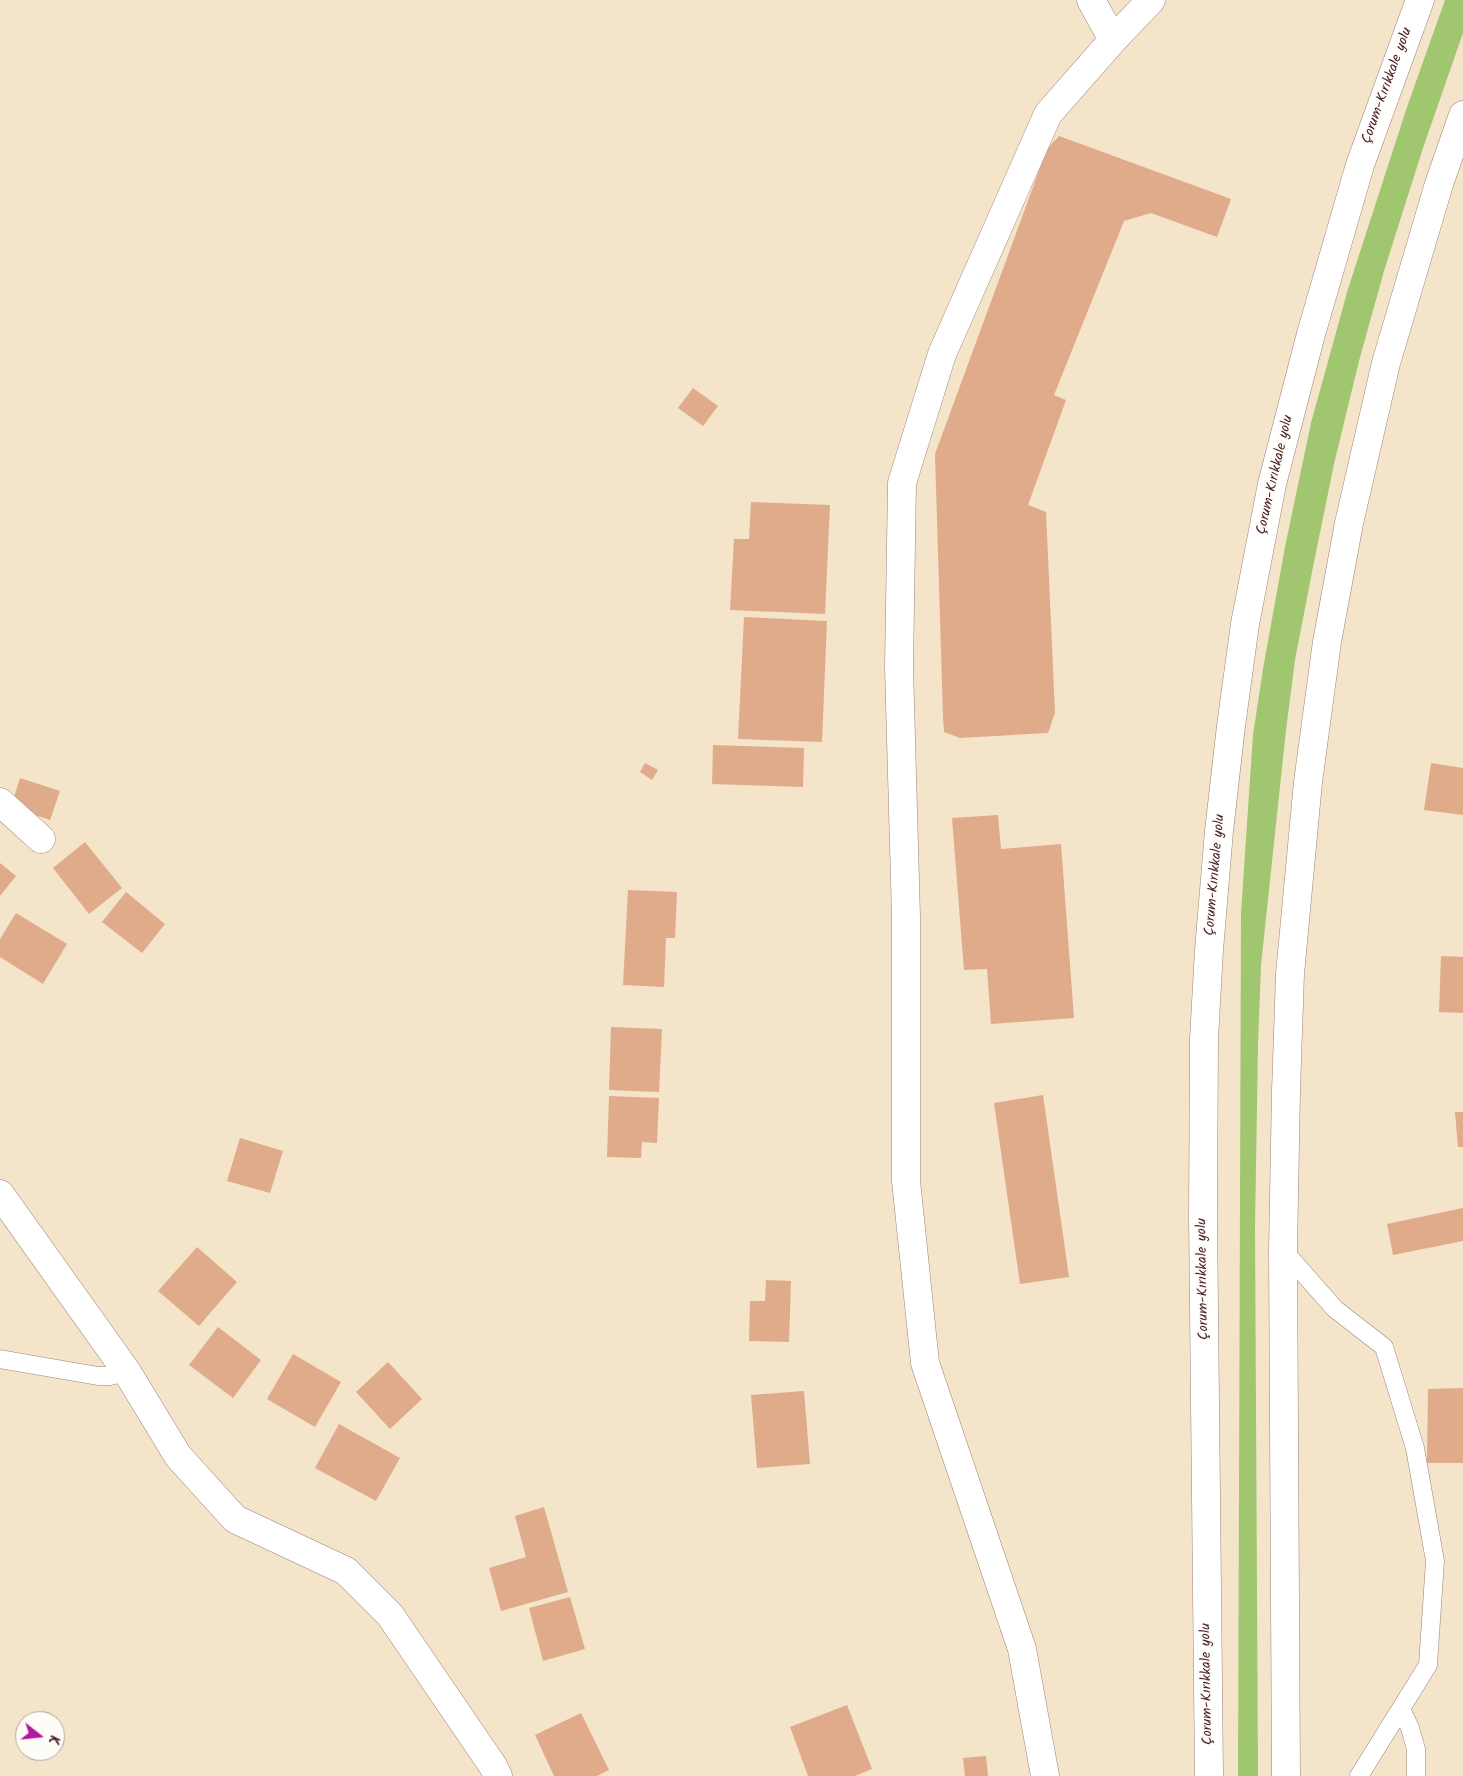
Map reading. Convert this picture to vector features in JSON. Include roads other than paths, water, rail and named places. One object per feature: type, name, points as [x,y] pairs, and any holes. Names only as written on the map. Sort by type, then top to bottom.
[{"type":"main road","points":[[1091,0],[1113,40]]},
{"type":"main road","points":[[1045,1776],[1022,1649],[925,1363],[906,1181],[906,917],[899,667],[902,484],[942,354],[1048,114],[1151,0]]},
{"type":"main road","name":"Çorum-Kırıkkale yolu","points":[[1209,1776],[1204,1039],[1218,841],[1231,726],[1245,624],[1272,484],[1310,334],[1360,165],[1420,0]]},
{"type":"main road","points":[[1286,1776],[1283,1250],[1290,974],[1308,782],[1327,642],[1349,523],[1386,363],[1439,184],[1463,115]]},
{"type":"main road","points":[[0,802],[41,839]]},
{"type":"main road","points":[[0,1194],[127,1372],[178,1456],[235,1520],[346,1571],[390,1616],[498,1776]]},
{"type":"lane","points":[[1283,1250],[1335,1309],[1384,1347],[1415,1448],[1435,1561],[1428,1665],[1359,1776]]},
{"type":"lane","points":[[0,1358],[98,1376],[110,1376],[127,1372]]},
{"type":"lane","points":[[1401,1709],[1410,1728],[1416,1749],[1416,1776]]}]
